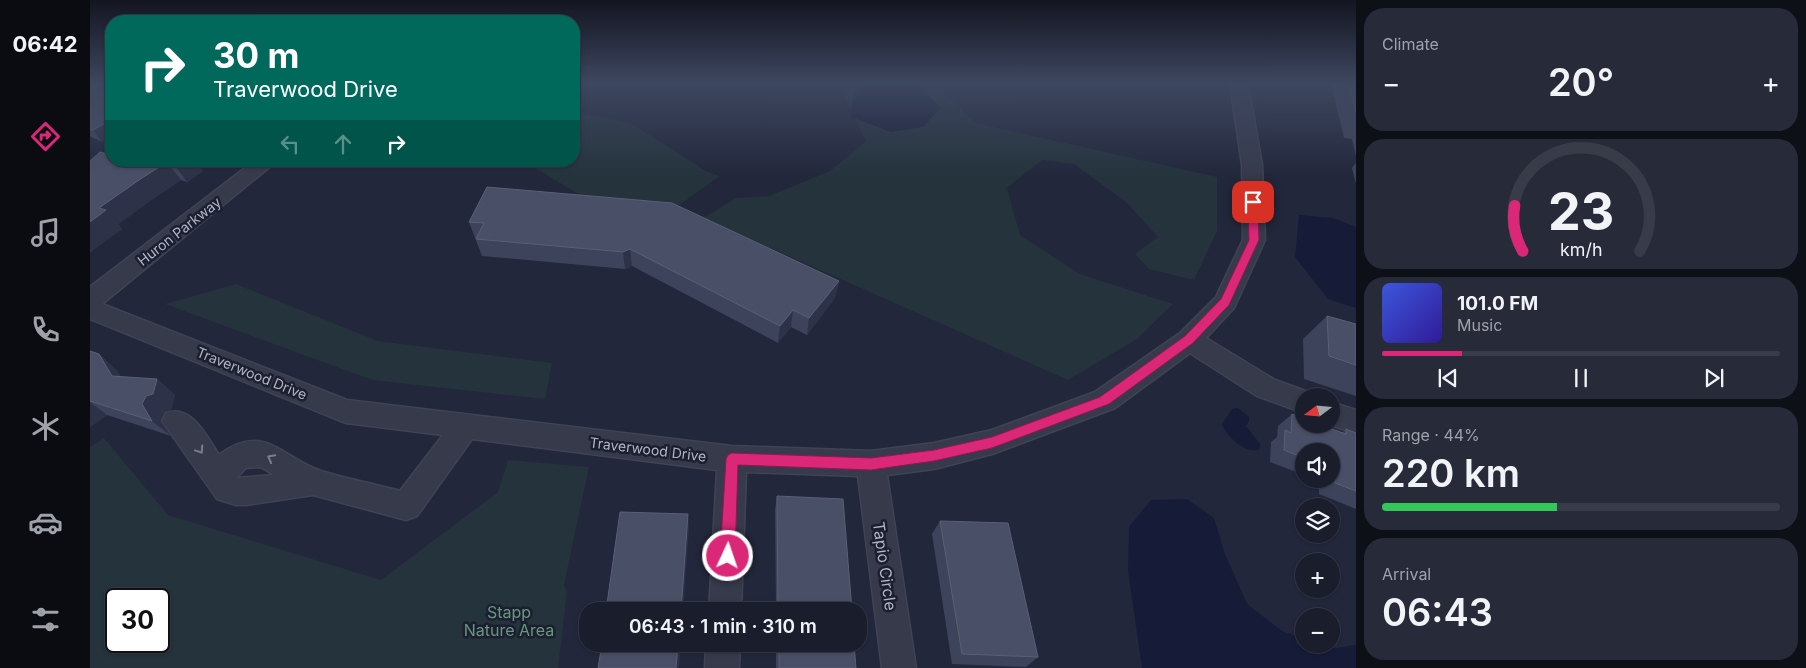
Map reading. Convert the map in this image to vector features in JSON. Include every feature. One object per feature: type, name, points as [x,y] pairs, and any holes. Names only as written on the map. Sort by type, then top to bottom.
[{"type":"street","name":"Traverwood Drive","points":[[90,309],[346,410],[465,427],[732,459],[871,464],[934,456],[992,442],[1105,400],[1189,340],[1225,302],[1254,240],[1252,165],[1243,115]]},
{"type":"street","name":"Huron Parkway","points":[[90,300],[259,167]]},
{"type":"street","points":[[1189,340],[1266,388],[1295,399]]},
{"type":"street","points":[[1340,416],[1356,422]]},
{"type":"street","points":[[176,421],[188,433],[221,482],[222,474],[227,466],[246,454],[264,454],[314,482],[406,506],[465,427]]},
{"type":"street","points":[[725,602],[732,459]]},
{"type":"street","name":"Tapio Circle","points":[[871,464],[899,668]]},
{"type":"street","points":[[722,668],[723,652]]},
{"type":"green space","points":[[580,115],[629,122],[706,171],[720,176],[672,210],[583,197],[534,167],[580,167]]},
{"type":"green space","points":[[854,115],[968,115],[976,123],[1217,177],[1217,231],[1194,280],[1149,269],[1135,254],[1158,237],[1127,203],[1074,164],[1042,160],[1007,188],[1020,235],[1080,274],[1173,304],[1137,339],[1068,380],[703,218],[736,198],[769,196],[830,171],[866,141]]},
{"type":"green space","points":[[236,284],[378,341],[552,363],[545,399],[372,380],[165,304]]},
{"type":"green space","name":"Stapp Nature Area","points":[[104,438],[168,515],[381,580],[498,492],[508,460],[589,467],[564,585],[567,592],[558,668],[90,668],[90,447]]},
{"type":"water","points":[[851,115],[934,115],[923,127],[891,132],[851,117]]},
{"type":"water","points":[[1299,215],[1333,218],[1356,227],[1356,308],[1328,299],[1295,257]]},
{"type":"water","points":[[1238,408],[1249,417],[1246,426],[1260,444],[1260,449],[1255,450],[1243,447],[1232,439],[1224,429],[1222,424],[1232,409]]},
{"type":"water","points":[[1187,499],[1214,518],[1225,554],[1247,604],[1282,631],[1295,636],[1295,653],[1340,653],[1340,647],[1356,645],[1356,668],[1142,668],[1128,571],[1129,527],[1151,500]]},
{"type":"building","points":[[90,115],[105,115],[105,123],[93,130],[90,129]]},
{"type":"building","points":[[100,152],[105,153],[105,167],[159,167],[99,208],[106,210],[90,222],[90,161]]},
{"type":"building","points":[[487,187],[672,203],[839,281],[809,318],[793,310],[780,326],[630,249],[623,252],[476,239],[484,223],[469,222]]},
{"type":"building","points":[[1327,316],[1356,324],[1356,365],[1329,356]]},
{"type":"building","points":[[90,351],[99,354],[112,376],[157,379],[153,394],[146,396],[142,404],[152,421],[90,401]]},
{"type":"building","points":[[1292,414],[1295,415],[1295,433],[1340,432],[1346,434],[1346,429],[1356,433],[1356,491],[1340,485],[1340,443],[1295,443],[1295,454],[1284,450],[1285,430],[1291,433]]},
{"type":"building","points":[[777,496],[843,499],[851,602],[778,602]]},
{"type":"building","points":[[620,512],[688,514],[682,602],[607,602]]},
{"type":"building","points":[[940,521],[1008,523],[1038,657],[962,654]]},
{"type":"building","points":[[601,652],[677,652],[676,668],[598,668]]},
{"type":"building","points":[[779,652],[855,652],[856,668],[779,668]]},
{"type":"route","points":[[728,556],[732,459],[871,464],[934,456],[992,442],[1105,400],[1189,340],[1225,302],[1254,240],[1253,202]]}]
